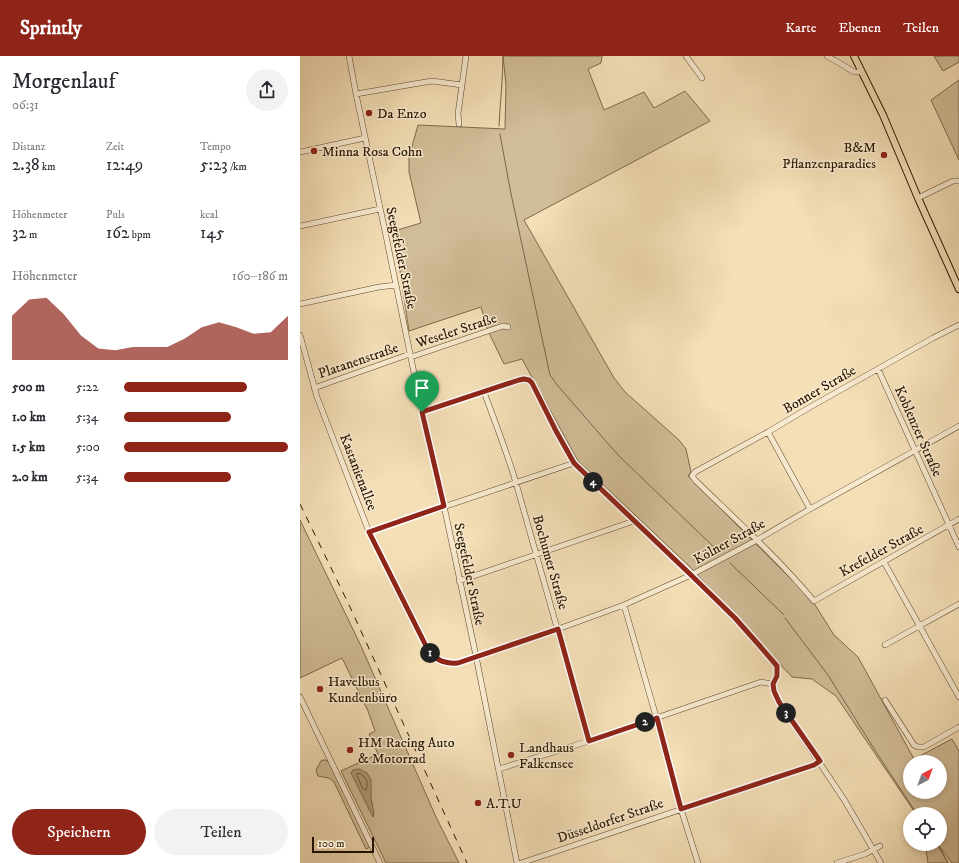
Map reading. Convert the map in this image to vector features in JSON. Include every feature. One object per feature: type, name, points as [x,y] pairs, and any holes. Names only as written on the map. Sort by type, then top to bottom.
[{"type":"main road","points":[[854,56],[883,115],[959,289]]},
{"type":"street","name":"Seegefelder Straße","points":[[349,56],[410,356],[476,656],[517,863]]},
{"type":"street","points":[[459,124],[458,114],[466,56]]},
{"type":"street","points":[[686,56],[702,78]]},
{"type":"street","points":[[827,56],[854,72],[861,72]]},
{"type":"street","points":[[356,94],[432,81],[462,85]]},
{"type":"street","points":[[300,152],[365,138]]},
{"type":"street","points":[[918,198],[953,181],[959,181]]},
{"type":"street","points":[[300,226],[380,209]]},
{"type":"street","points":[[300,304],[379,287],[396,285]]},
{"type":"street","name":"Bonner Straße","points":[[757,540],[696,481],[692,476],[695,472],[933,338],[959,325]]},
{"type":"street","name":"Weseler Straße","points":[[410,356],[503,326],[508,327]]},
{"type":"street","name":"Kastanienallee","points":[[300,335],[314,388],[369,532],[425,645],[431,654],[444,662],[458,663],[476,656]]},
{"type":"street","name":"Platanenstraße","points":[[314,388],[410,356]]},
{"type":"street","name":"Koblenzer Straße","points":[[878,369],[959,547]]},
{"type":"street","points":[[422,412],[519,380],[529,380],[532,383],[574,463],[735,618],[777,666],[777,676],[773,684],[774,691],[779,702],[846,800],[880,863]]},
{"type":"street","name":"Bochumer Straße","points":[[484,392],[516,482],[589,741]]},
{"type":"street","name":"Kölner Straße","points":[[476,656],[624,605],[691,575],[757,540],[959,426]]},
{"type":"street","points":[[768,432],[810,509]]},
{"type":"street","points":[[369,532],[574,463]]},
{"type":"street","name":"Krefelder Straße","points":[[757,540],[798,581],[814,601],[959,519]]},
{"type":"street","points":[[459,581],[634,521]]},
{"type":"street","points":[[884,562],[918,626],[959,697]]},
{"type":"street","points":[[884,645],[959,604]]},
{"type":"street","points":[[624,605],[657,718],[681,809],[698,863]]},
{"type":"street","points":[[499,769],[589,741],[761,682],[773,684]]},
{"type":"street","points":[[300,697],[380,863]]},
{"type":"street","points":[[885,700],[914,745],[918,747],[924,747],[959,727]]},
{"type":"street","name":"Düsseldorfer Straße","points":[[521,863],[814,765],[820,761]]},
{"type":"street","points":[[837,863],[865,854],[880,846]]},
{"type":"shaded area","points":[[503,56],[602,56],[601,63],[588,69],[604,110],[644,92],[654,108],[685,91],[710,121],[524,220],[614,378],[625,392],[679,440],[686,449],[691,472],[688,476],[812,600],[834,635],[858,657],[912,755],[903,755],[903,795],[836,696],[812,679],[792,677],[690,567],[578,461],[522,359],[504,364],[488,331],[481,307],[409,331],[394,231],[421,223],[409,172],[409,157],[418,125],[505,129],[506,85]]},
{"type":"shaded area","points":[[934,56],[959,56],[959,62],[943,71]]},
{"type":"shaded area","points":[[959,80],[959,160],[931,100]]},
{"type":"shaded area","points":[[300,520],[361,646],[436,817],[459,863],[386,863],[341,771],[378,754],[369,734],[375,731],[368,711],[342,658],[300,678]]},
{"type":"shaded area","points":[[952,739],[959,751],[959,863],[952,863],[943,851],[947,851],[947,807],[911,807],[906,799],[947,799],[947,755],[922,755]]},
{"type":"shaded area","points":[[323,760],[329,762],[370,847],[366,849],[334,782],[329,778],[318,776],[316,770]]},
{"type":"shaded area","points":[[926,851],[942,851],[948,863],[928,863]]},
{"type":"water","points":[[359,769],[367,773],[371,780],[373,817],[351,773],[353,770]]},
{"type":"waterway","points":[[499,126],[503,56]]},
{"type":"waterway","points":[[500,134],[510,189],[550,375],[618,455],[719,552]]},
{"type":"waterway","points":[[730,563],[784,615]]},
{"type":"waterway","points":[[785,618],[828,675],[912,807]]},
{"type":"waterway","points":[[941,851],[948,863]]},
{"type":"railway","points":[[300,504],[350,607],[467,863]]},
{"type":"place","name":"Da Enzo","points":[[369,113]]},
{"type":"place","name":"Minna Rosa Cohn","points":[[314,151]]},
{"type":"place","name":"B&M Pflanzenparadies","points":[[884,155]]},
{"type":"place","name":"Havelbus Kundenbüro","points":[[320,689]]},
{"type":"place","name":"HM Racing Auto & Motorrad","points":[[350,750]]},
{"type":"place","name":"Landhaus Falkensee","points":[[511,755]]},
{"type":"place","name":"A.T.U","points":[[478,803]]},
{"type":"route","points":[[519,380],[529,380],[532,383],[543,407],[574,463],[735,618],[777,666],[777,676],[773,684],[774,691],[779,702],[820,761],[814,765],[681,809],[657,718],[589,741],[558,629],[458,663],[444,662],[431,654],[369,532],[444,506],[422,412],[519,380]]}]
